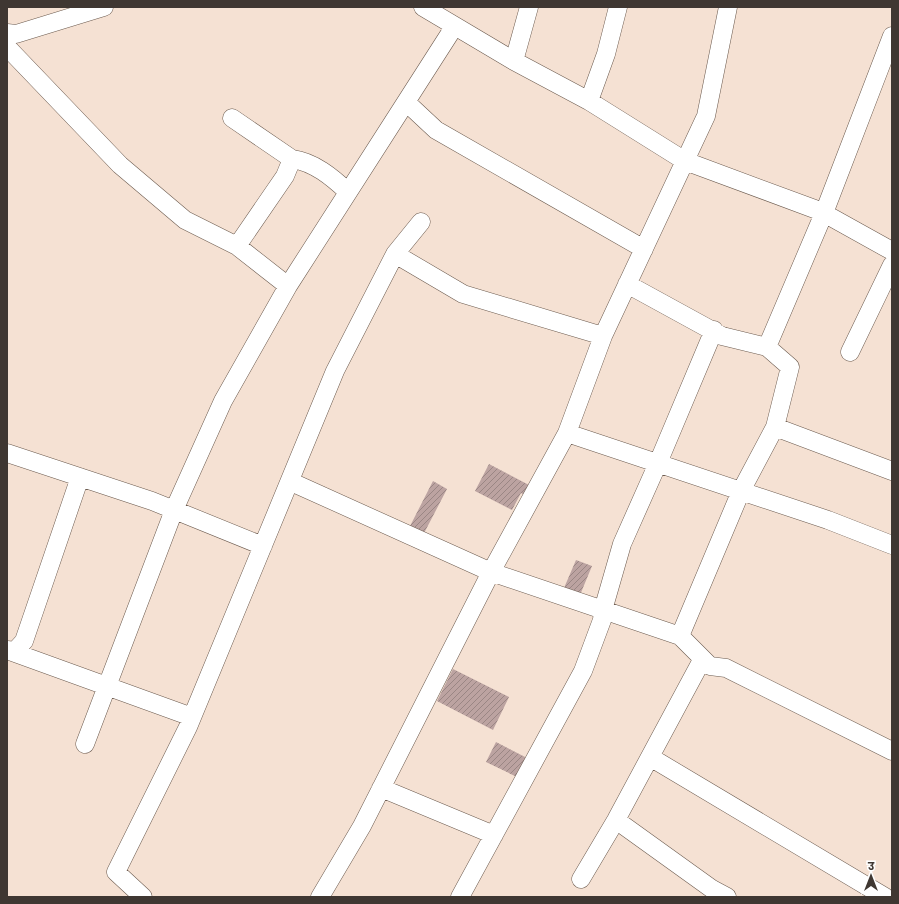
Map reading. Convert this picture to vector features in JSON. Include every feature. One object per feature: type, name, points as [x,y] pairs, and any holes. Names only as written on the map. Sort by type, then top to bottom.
[{"type":"street","points":[[7,32],[16,34],[104,7]]},
{"type":"street","points":[[423,7],[454,27],[514,61],[589,101],[685,161],[824,213],[892,250]]},
{"type":"street","points":[[514,61],[529,7]]},
{"type":"street","points":[[589,101],[606,54],[618,7]]},
{"type":"street","points":[[320,897],[362,826],[491,572],[567,433],[603,336],[706,116],[728,7]]},
{"type":"street","points":[[85,744],[173,514],[223,401],[288,286],[454,27]]},
{"type":"street","points":[[766,347],[824,213],[892,36]]},
{"type":"street","points":[[7,47],[120,165],[185,220],[237,246],[288,286]]},
{"type":"street","points":[[406,102],[436,130],[644,249]]},
{"type":"street","points":[[232,118],[292,159],[303,160],[332,177],[348,192]]},
{"type":"street","points":[[237,246],[285,176],[292,159]]},
{"type":"street","points":[[143,897],[116,872],[192,716],[335,371],[395,254],[421,222]]},
{"type":"street","points":[[395,254],[463,294],[603,336]]},
{"type":"street","points":[[850,352],[892,265]]},
{"type":"street","points":[[627,284],[714,330],[722,336],[766,347],[790,367],[775,427],[741,490],[680,636]]},
{"type":"street","points":[[460,897],[583,671],[602,620],[603,610],[622,544],[714,330]]},
{"type":"street","points":[[775,427],[892,471]]},
{"type":"street","points":[[567,433],[741,490],[828,520],[892,545]]},
{"type":"street","points":[[7,453],[80,477],[173,514],[263,546]]},
{"type":"street","points":[[7,650],[15,650],[24,641],[80,477]]},
{"type":"street","points":[[298,485],[491,572],[680,636],[702,660],[710,666],[726,668],[892,751]]},
{"type":"street","points":[[7,650],[192,716]]},
{"type":"street","points":[[581,879],[616,820],[702,660]]},
{"type":"street","points":[[650,758],[884,897]]},
{"type":"street","points":[[381,788],[494,835]]},
{"type":"street","points":[[616,820],[716,894]]},
{"type":"building","points":[[489,464],[529,485],[524,495],[521,493],[512,510],[475,491]]},
{"type":"building","points":[[433,481],[447,489],[421,539],[407,532]]},
{"type":"building","points":[[576,560],[592,566],[580,595],[564,588]]},
{"type":"building","points":[[453,669],[509,697],[493,730],[437,701]]},
{"type":"building","points":[[496,742],[527,758],[517,777],[486,762]]}]
